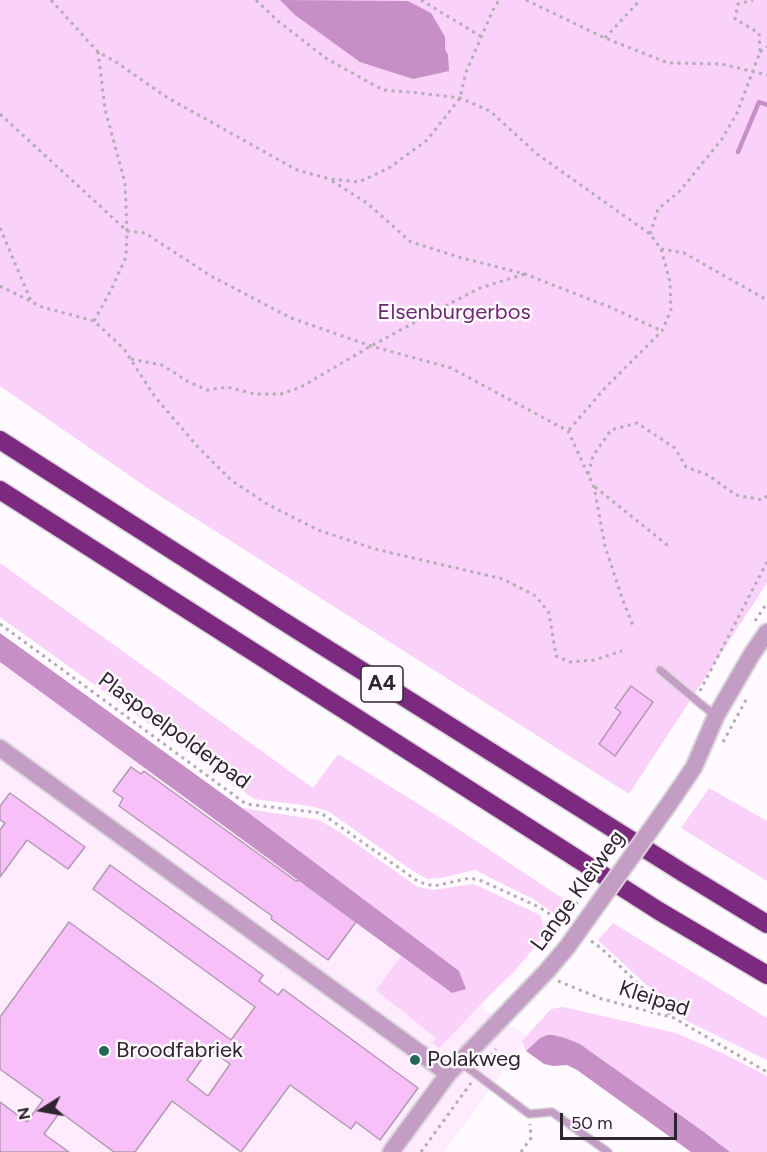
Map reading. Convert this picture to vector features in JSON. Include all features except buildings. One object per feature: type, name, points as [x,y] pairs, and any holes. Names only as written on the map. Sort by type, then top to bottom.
[{"type":"highway","name":"A4","points":[[0,440],[275,616],[767,924]]},
{"type":"highway","name":"A4","points":[[0,493],[21,504],[649,904],[767,975]]},
{"type":"street","name":"Lange Kleiweg","points":[[391,1152],[454,1068],[568,946],[694,767],[716,716],[767,632]]},
{"type":"street","points":[[0,748],[435,1064],[454,1068]]},
{"type":"lane","points":[[660,670],[716,716]]},
{"type":"lane","points":[[454,1068],[477,1074],[530,1114],[552,1112],[608,1152]]},
{"type":"path","points":[[51,0],[98,52],[168,98],[297,170],[330,179],[359,182],[389,168],[427,140],[460,98],[466,72],[499,0]]},
{"type":"path","points":[[256,0],[278,21],[327,59],[383,90],[460,98],[490,111],[537,154],[650,234],[661,249],[670,282],[671,310],[662,331],[605,388],[567,432]]},
{"type":"path","points":[[421,0],[482,37]]},
{"type":"path","points":[[526,0],[604,38],[668,63],[722,64],[767,75]]},
{"type":"path","points":[[604,38],[640,0]]},
{"type":"path","points":[[650,234],[658,209],[679,192],[722,139],[737,113],[760,52],[759,33],[735,20],[738,4],[753,0]]},
{"type":"path","points":[[760,52],[767,47]]},
{"type":"path","points":[[94,321],[126,257],[127,231],[125,183],[105,109],[98,52]]},
{"type":"path","points":[[0,114],[127,231],[145,233],[211,276],[291,318],[371,346],[451,368],[567,432],[594,487],[605,546],[634,628]]},
{"type":"path","points":[[330,179],[367,203],[411,242],[525,274],[612,308],[662,331]]},
{"type":"path","points":[[0,228],[31,302]]},
{"type":"path","points":[[661,249],[684,253],[767,300]]},
{"type":"path","points":[[131,359],[162,364],[187,381],[207,390],[227,387],[255,394],[281,394],[301,387],[371,346],[480,288],[525,274]]},
{"type":"path","points":[[0,286],[42,307],[94,321],[124,349],[155,397],[198,447],[231,480],[267,504],[318,530],[375,549],[503,579],[536,596],[549,613],[556,657],[570,662],[594,660],[622,651]]},
{"type":"path","points":[[588,475],[593,456],[611,430],[637,423],[675,448],[686,467],[708,475],[736,495],[762,500],[767,496]]},
{"type":"path","points":[[594,487],[671,548]]},
{"type":"path","points":[[695,700],[767,562]]},
{"type":"path","name":"Plaspoelpolderpad","points":[[0,624],[246,804],[321,813],[418,882],[434,886],[470,878],[482,881],[539,907],[566,925]]},
{"type":"path","name":"Lange Kleiweg","points":[[554,935],[604,863]]},
{"type":"path","points":[[583,937],[601,948],[674,1018]]},
{"type":"path","name":"Lange Kleiweg","points":[[551,988],[558,981]]},
{"type":"path","name":"Kleipad","points":[[558,981],[602,999],[674,1018],[767,1072]]},
{"type":"path","points":[[421,1152],[498,1046]]},
{"type":"path","points":[[521,1152],[531,1138],[530,1114]]},
{"type":"shaded area","points":[[280,0],[408,1],[431,13],[445,37],[449,71],[413,79],[360,62],[295,15]]},
{"type":"shaded area","points":[[0,633],[242,808],[459,971],[466,989],[452,993],[0,662]]},
{"type":"shaded area","points":[[0,655],[420,955],[497,1019],[529,1036],[444,1152],[0,1152]]},
{"type":"shaded area","points":[[547,1035],[565,1038],[580,1044],[730,1152],[691,1152],[577,1070],[567,1065],[544,1064],[526,1051],[540,1038]]},
{"type":"green space","name":"Elsenburgerbos","points":[[0,0],[767,0],[767,583],[629,794],[149,489],[0,386]]},
{"type":"green space","points":[[0,563],[313,788],[338,754],[452,825],[565,900],[555,914],[533,899],[475,870],[427,879],[328,811],[310,806],[254,799],[0,617]]},
{"type":"green space","points":[[709,788],[767,821],[767,881],[681,828]]},
{"type":"green space","points":[[242,808],[319,820],[416,886],[432,890],[474,884],[540,915],[544,936],[514,972],[439,1048],[432,1043],[436,1038],[376,990],[401,956],[452,993]]},
{"type":"green space","points":[[613,923],[767,1018],[767,1060],[683,1019],[598,940]]},
{"type":"green space","points":[[563,1007],[676,1033],[767,1076],[767,1152],[730,1152],[580,1044],[547,1035],[540,1038],[526,1051],[522,1041],[551,1009]]},
{"type":"waterway","points":[[738,152],[759,102],[767,105]]},
{"type":"place","name":"Broodfabriek","points":[[104,1051]]},
{"type":"place","name":"Polakweg","points":[[415,1060]]}]
